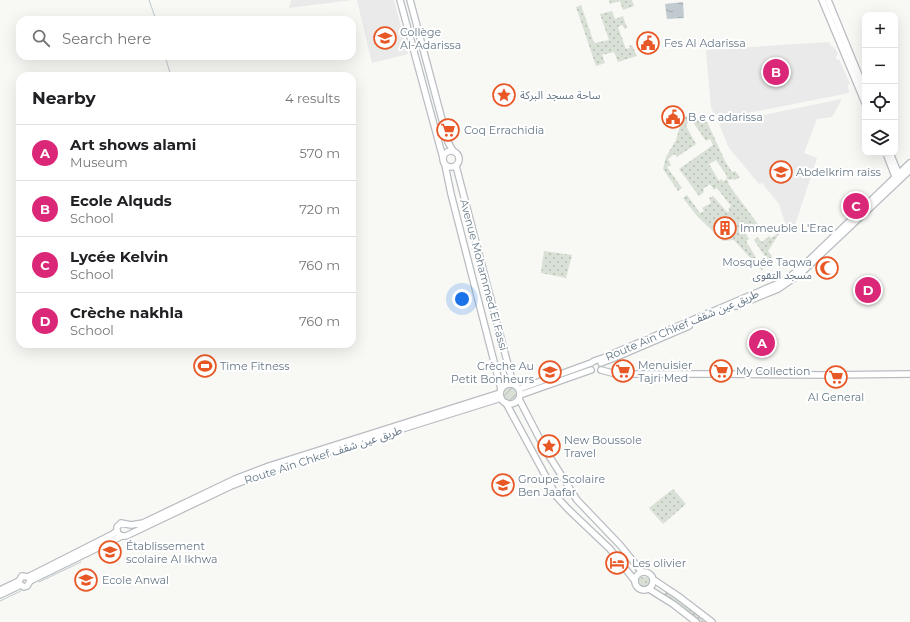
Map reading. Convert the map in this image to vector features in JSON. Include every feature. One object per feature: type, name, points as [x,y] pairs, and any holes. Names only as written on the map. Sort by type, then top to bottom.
[{"type":"main road","name":"Avenue Mohammed El Fassi","points":[[400,0],[445,165],[501,393]]},
{"type":"main road","name":"Avenue Mohammed El Fassi","points":[[410,0],[448,142],[453,151],[458,154],[460,159],[456,166],[513,384]]},
{"type":"main road","points":[[822,0],[862,96]]},
{"type":"main road","points":[[828,0],[863,84]]},
{"type":"main road","points":[[443,158],[447,152],[453,151]]},
{"type":"main road","points":[[888,156],[898,177]]},
{"type":"main road","points":[[891,156],[898,177]]},
{"type":"main road","name":"Route Aïn Chkef طريق عين شقف","points":[[519,394],[787,279],[806,264],[898,177],[910,163]]},
{"type":"main road","points":[[445,165],[450,168],[456,166]]},
{"type":"main road","name":"Route Aïn Chkef طريق عين شقف","points":[[898,177],[910,170]]},
{"type":"main road","points":[[591,370],[590,367],[596,362],[602,366],[601,370]]},
{"type":"main road","points":[[506,403],[512,404],[519,394],[591,370],[596,373],[601,370]]},
{"type":"main road","points":[[601,370],[610,374],[910,374]]},
{"type":"main road","points":[[654,580],[653,585],[649,589],[645,591],[640,590],[636,586],[635,581],[610,549],[557,497],[501,393],[506,384],[513,384],[546,451],[577,500],[620,545],[642,572],[650,574],[654,580],[712,622]]},
{"type":"main road","name":"Route Aïn Chkef طريق عين شقف","points":[[127,524],[143,523],[235,479],[269,466],[501,393]]},
{"type":"main road","name":"Route Aïn Chkef طريق عين شقف","points":[[128,534],[144,528],[231,486],[280,467],[501,393]]},
{"type":"main road","points":[[0,596],[20,583],[22,576],[29,579],[128,534],[130,530],[127,524],[119,524],[117,531],[107,538],[29,579],[27,586],[24,587],[20,583]]},
{"type":"main road","points":[[117,531],[118,534],[122,536]]},
{"type":"main road","points":[[635,581],[637,576],[642,572]]},
{"type":"main road","points":[[0,590],[20,583]]},
{"type":"main road","points":[[649,589],[669,601],[696,622]]},
{"type":"shaded area","points":[[291,0],[352,0],[289,8]]},
{"type":"shaded area","name":"Collège Al-Adarissa","points":[[357,0],[394,0],[408,54],[372,63]]},
{"type":"shaded area","points":[[609,0],[632,0],[634,6],[623,10],[620,1],[610,4]]},
{"type":"shaded area","points":[[581,5],[594,43],[609,40],[600,14],[612,11],[615,19],[623,16],[627,28],[625,29],[622,25],[618,27],[626,49],[630,48],[629,46],[632,45],[637,56],[618,62],[614,52],[602,55],[605,63],[596,66],[576,7]]},
{"type":"shaded area","points":[[829,42],[838,54],[836,57],[837,60],[839,59],[850,84],[848,85],[849,93],[717,119],[711,108],[706,50]]},
{"type":"shaded area","name":"Abdelkrim raiss","points":[[842,99],[832,117],[817,119],[804,153],[817,158],[793,231],[790,230],[785,223],[779,204],[762,183],[759,184],[729,148],[719,124]]},
{"type":"shaded area","points":[[685,116],[707,122],[725,161],[732,172],[735,171],[740,177],[735,180],[729,180],[727,178],[729,185],[760,227],[755,231],[751,228],[745,233],[749,239],[746,241],[758,261],[761,259],[763,261],[766,258],[754,240],[757,237],[762,242],[769,236],[771,238],[780,232],[768,251],[772,256],[762,271],[734,240],[723,241],[697,216],[683,198],[687,195],[700,213],[704,211],[702,208],[711,203],[709,198],[713,196],[727,212],[730,211],[728,209],[731,206],[717,188],[714,190],[710,184],[703,189],[704,192],[699,196],[679,169],[713,145],[710,139],[706,141],[693,122],[690,123],[689,121],[686,126],[696,144],[677,157],[674,154],[668,159],[671,165],[667,167],[682,188],[678,191],[663,169],[666,157],[676,140],[682,119]],"holes":[[[716,160],[727,176],[726,180],[723,181],[721,179],[719,181],[709,164]],[[722,216],[734,233],[727,238],[715,222]]]},
{"type":"shaded area","points":[[544,251],[572,255],[566,278],[541,273]]},
{"type":"shaded area","points":[[508,388],[512,388],[516,394],[512,400],[508,400],[504,396],[504,392]]},
{"type":"shaded area","points":[[673,489],[686,504],[663,524],[649,508]]},
{"type":"shaded area","points":[[644,576],[648,578],[650,582],[648,586],[644,588],[640,586],[638,582],[640,578]]},
{"type":"shaded area","points":[[666,592],[707,622],[699,622],[663,595]]},
{"type":"water","points":[[683,2],[684,18],[667,19],[665,4]]},
{"type":"waterway","points":[[149,0],[155,16]]},
{"type":"waterway","points":[[166,60],[170,72]]},
{"type":"waterway","points":[[39,582],[81,562]]},
{"type":"waterway","points":[[0,601],[21,591]]},
{"type":"place","name":"Collège Al-Adarissa","points":[[385,38]]},
{"type":"place","name":"Fes Al Adarissa","points":[[648,43]]},
{"type":"place","name":"Ecole Alquds","points":[[776,72]]},
{"type":"place","name":"ساحة مسجد البركة","points":[[504,95]]},
{"type":"place","name":"B e c adarissa","points":[[673,117]]},
{"type":"place","name":"Coq Errachidia","points":[[448,130]]},
{"type":"place","name":"Abdelkrim raiss","points":[[781,172]]},
{"type":"place","name":"Lycée Kelvin","points":[[856,206]]},
{"type":"place","name":"Immeuble L'Erac","points":[[725,228]]},
{"type":"place","name":"Mosquée Taqwa مسجد التقوى","points":[[827,268]]},
{"type":"place","name":"Crèche nakhla","points":[[868,290]]},
{"type":"place","name":"Art shows alami","points":[[762,343]]},
{"type":"place","name":"Time Fitness","points":[[205,366]]},
{"type":"place","name":"Menuisier Tajri Med","points":[[623,371]]},
{"type":"place","name":"My Collection","points":[[721,371]]},
{"type":"place","name":"Crèche Au Petit Bonheurs","points":[[550,372]]},
{"type":"place","name":"Al General","points":[[836,377]]},
{"type":"place","name":"New Boussole Travel","points":[[549,446]]},
{"type":"place","name":"Groupe Scolaire Ben Jaafar","points":[[503,485]]},
{"type":"place","name":"Établissement scolaire Al Ikhwa","points":[[110,552]]},
{"type":"place","name":"Les olivier","points":[[617,563]]},
{"type":"place","name":"Ecole Anwal","points":[[86,580]]}]
